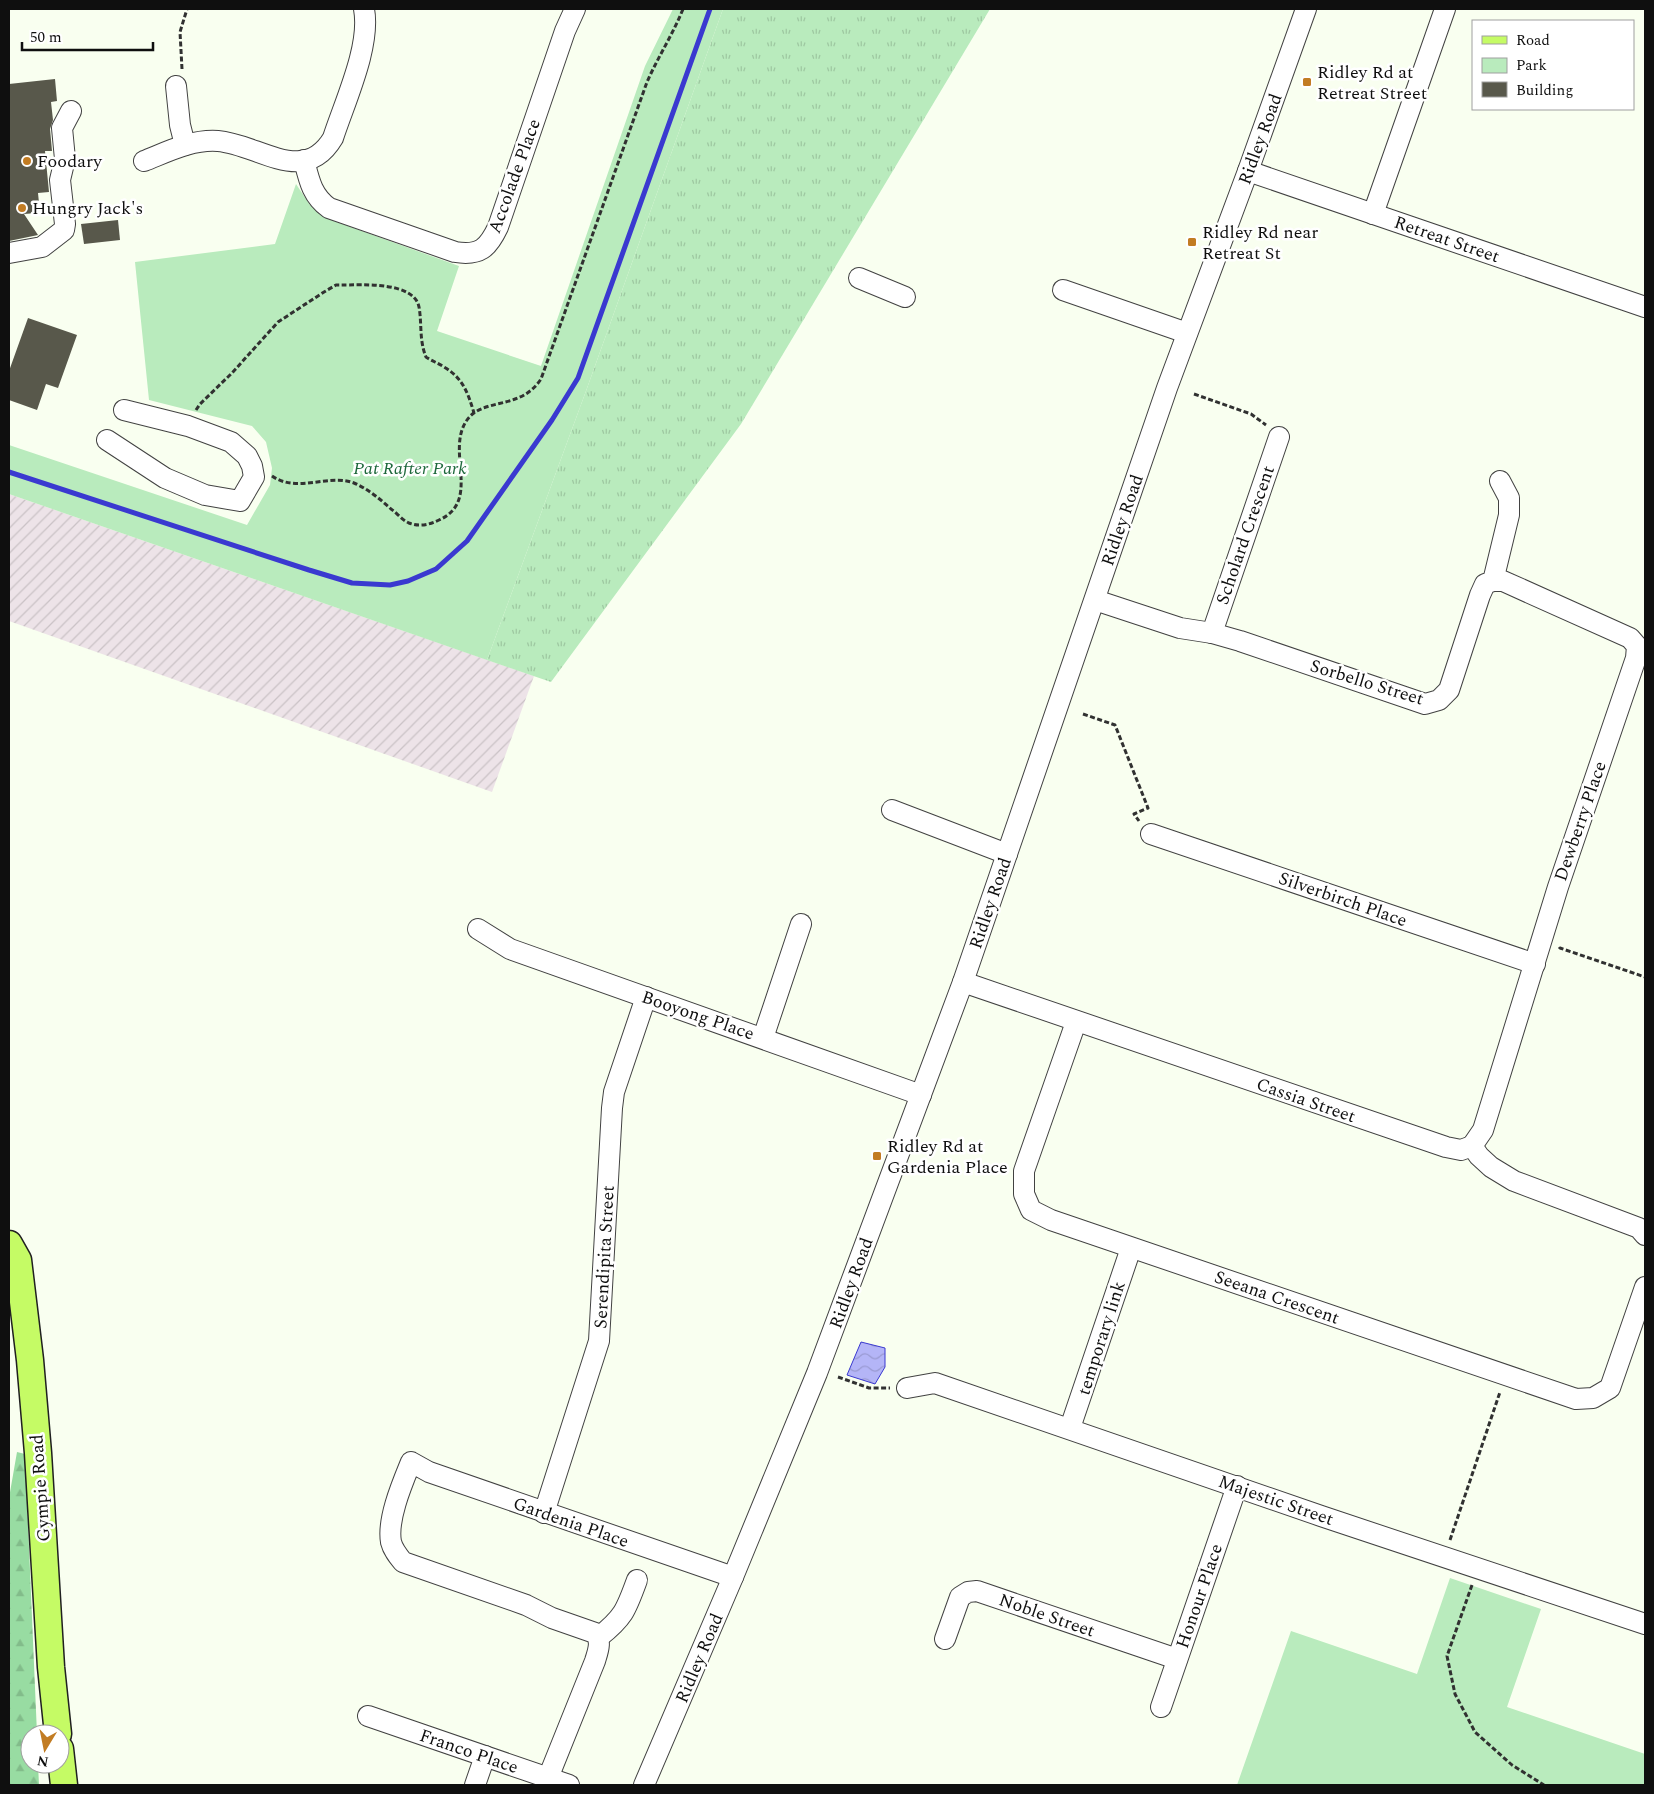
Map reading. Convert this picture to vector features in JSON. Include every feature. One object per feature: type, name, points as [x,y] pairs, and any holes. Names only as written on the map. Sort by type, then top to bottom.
[{"type":"main road","name":"Gympie Road","points":[[9,1244],[18,1260],[30,1360],[38,1453],[51,1667],[57,1724]]},
{"type":"street","points":[[144,161],[185,145],[208,140],[219,141],[286,161],[311,158],[324,150],[333,138],[362,50],[366,24],[364,9]]},
{"type":"street","name":"Accolade Place","points":[[304,160],[313,193],[321,203],[329,208],[455,252],[471,253],[484,248],[498,227],[565,31],[575,9]]},
{"type":"street","name":"Ridley Road","points":[[644,1785],[733,1578],[817,1373],[921,1095],[963,982],[1166,388],[1248,171],[1306,9]]},
{"type":"street","points":[[1374,214],[1446,9]]},
{"type":"street","points":[[176,86],[180,125],[185,145]]},
{"type":"street","points":[[9,253],[42,247],[64,230],[60,180],[65,159],[62,128],[71,111]]},
{"type":"street","name":"Retreat Street","points":[[1248,171],[1645,307]]},
{"type":"street","points":[[859,278],[904,297]]},
{"type":"street","points":[[1063,290],[1187,333]]},
{"type":"street","points":[[107,440],[165,478],[205,495],[240,501],[254,477],[252,466],[247,456],[232,442],[188,426],[124,410]]},
{"type":"street","name":"Scholard Crescent","points":[[1212,633],[1279,437]]},
{"type":"street","name":"Sorbello Street","points":[[1095,600],[1180,628],[1212,633],[1240,641],[1425,704],[1439,700],[1449,690],[1480,595],[1485,584],[1493,580],[1509,515],[1509,498],[1500,481]]},
{"type":"street","name":"Dewberry Place","points":[[1472,1146],[1483,1130],[1558,887],[1636,658],[1637,646],[1630,638],[1503,581],[1493,580]]},
{"type":"street","points":[[892,810],[1007,854]]},
{"type":"street","name":"Silverbirch Place","points":[[1151,834],[1535,964]]},
{"type":"street","points":[[763,1038],[801,924]]},
{"type":"street","name":"Booyong Place","points":[[478,930],[510,949],[921,1095]]},
{"type":"street","name":"Cassia Street","points":[[963,982],[1446,1147],[1461,1150],[1472,1146]]},
{"type":"street","name":"Serendipita Street","points":[[544,1513],[600,1341],[614,1092],[646,998]]},
{"type":"street","name":"Seeana Crescent","points":[[1076,1022],[1024,1171],[1024,1194],[1031,1210],[1051,1220],[1576,1399],[1593,1398],[1610,1388],[1644,1298]]},
{"type":"street","points":[[1472,1146],[1491,1168],[1514,1181],[1642,1231]]},
{"type":"street","name":"temporary link","points":[[1070,1428],[1131,1248]]},
{"type":"street","name":"Majestic Street","points":[[907,1388],[935,1383],[1645,1624]]},
{"type":"street","name":"Gardenia Place","points":[[599,1638],[595,1633],[552,1618],[526,1605],[403,1562],[396,1554],[391,1542],[392,1524],[400,1489],[411,1462],[429,1472],[733,1578]]},
{"type":"street","name":"Honour Place","points":[[1161,1707],[1237,1486]]},
{"type":"street","points":[[548,1778],[595,1661],[599,1647],[599,1638],[617,1624],[626,1609],[637,1580]]},
{"type":"street","name":"Noble Street","points":[[945,1639],[960,1597],[968,1592],[976,1591],[1177,1659]]},
{"type":"street","name":"Franco Place","points":[[368,1716],[569,1785]]},
{"type":"street","points":[[475,1785],[485,1756]]},
{"type":"path","points":[[176,86],[181,79],[180,32],[187,9]]},
{"type":"path","points":[[252,466],[264,470],[276,478],[297,484],[349,481],[372,493],[404,520],[418,525],[426,525],[450,514],[459,499],[462,485],[460,446],[467,420],[474,413],[484,408],[523,397],[537,386],[541,379],[647,82],[671,37],[683,9]]},
{"type":"path","points":[[188,426],[200,404],[232,373],[278,322],[336,285],[398,288],[411,295],[419,306],[422,340],[426,357],[443,366],[460,379],[468,392],[474,413]]},
{"type":"path","points":[[1194,394],[1262,420],[1279,437]]},
{"type":"path","points":[[1083,714],[1115,725],[1148,808],[1134,814],[1151,834]]},
{"type":"path","points":[[1558,952],[1560,948],[1645,977]]},
{"type":"path","points":[[1444,1556],[1505,1375]]},
{"type":"path","points":[[838,1377],[869,1388],[907,1388]]},
{"type":"path","points":[[1478,1568],[1448,1656],[1455,1694],[1475,1732],[1512,1765],[1544,1785]]},
{"type":"shaded area","points":[[9,494],[534,676],[492,792],[9,621]]},
{"type":"green space","name":"Pat Rafter Park","points":[[673,9],[723,9],[487,660],[9,494],[9,445],[247,525],[270,485],[272,468],[266,442],[252,426],[149,400],[135,262],[275,244],[296,184],[310,205],[334,221],[459,266],[437,331],[541,366],[645,66]]},
{"type":"green space","points":[[723,9],[990,9],[741,424],[551,682],[487,660]]},
{"type":"green space","points":[[17,1452],[25,1454],[37,1724],[20,1724],[20,1774],[38,1774],[39,1785],[9,1785],[9,1498]]},
{"type":"green space","points":[[1450,1578],[1541,1609],[1507,1707],[1645,1754],[1645,1785],[1237,1785],[1291,1631],[1417,1674]]},
{"type":"water","points":[[861,1342],[885,1348],[885,1367],[875,1384],[847,1375]]},
{"type":"building","points":[[55,79],[57,101],[51,102],[53,120],[50,129],[52,151],[45,151],[49,192],[38,193],[37,213],[24,214],[38,235],[9,241],[9,84]]},
{"type":"building","points":[[118,220],[120,240],[84,244],[81,224]]},
{"type":"building","points":[[28,318],[77,335],[58,388],[46,384],[37,410],[9,400],[9,371]]},
{"type":"waterway","points":[[9,472],[352,583],[390,585],[408,581],[436,569],[467,541],[552,420],[578,378],[710,9]]},
{"type":"place","name":"Ridley Rd at Retreat Street","points":[[1307,82]]},
{"type":"place","name":"Foodary","points":[[27,161]]},
{"type":"place","name":"Hungry Jack's","points":[[22,208]]},
{"type":"place","name":"Ridley Rd near Retreat St","points":[[1192,242]]},
{"type":"place","name":"Ridley Rd at Gardenia Place","points":[[877,1156]]}]
